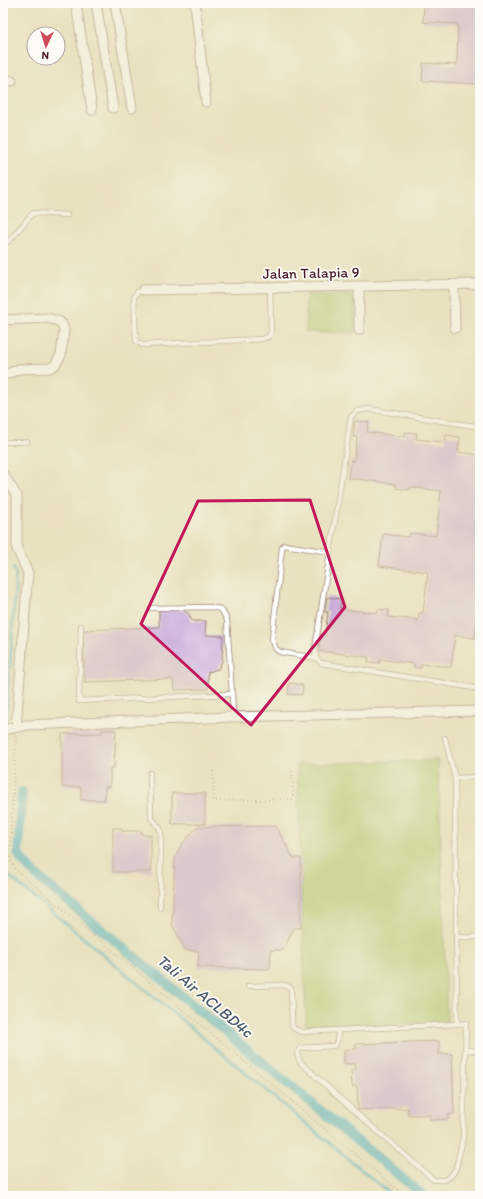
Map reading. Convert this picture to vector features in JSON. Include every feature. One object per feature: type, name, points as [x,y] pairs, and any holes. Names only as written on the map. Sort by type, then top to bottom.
[{"type":"street","points":[[76,3],[92,110]]},
{"type":"street","points":[[96,3],[113,108]]},
{"type":"street","points":[[115,3],[132,108]]},
{"type":"street","points":[[195,3],[206,102]]},
{"type":"street","name":"Jalan Talapia 9","points":[[143,290],[480,284]]},
{"type":"street","points":[[454,285],[455,328]]},
{"type":"street","points":[[358,286],[359,330]]},
{"type":"street","points":[[3,320],[53,319],[62,324],[64,330],[61,356],[55,365],[50,368],[19,369],[3,376]]},
{"type":"street","points":[[3,474],[17,496],[17,549],[28,573],[16,727]]},
{"type":"street","points":[[3,730],[27,724],[480,711]]},
{"type":"lane","points":[[3,244],[9,241],[33,213],[67,215]]},
{"type":"lane","points":[[143,290],[137,292],[134,297],[136,341],[142,345],[262,339],[270,336],[270,288]]},
{"type":"lane","points":[[316,658],[315,649],[351,417],[357,411],[369,409],[480,426]]},
{"type":"lane","points":[[3,442],[27,442]]},
{"type":"lane","points":[[330,552],[282,546],[272,639],[276,649],[280,652],[316,658],[321,663],[480,689]]},
{"type":"lane","points":[[151,608],[209,607],[221,609],[227,620],[233,717]]},
{"type":"lane","points":[[81,626],[79,702],[232,694]]},
{"type":"lane","points":[[445,738],[455,778],[457,1024]]},
{"type":"lane","points":[[150,773],[151,818],[160,828],[162,834],[160,906]]},
{"type":"lane","points":[[455,778],[480,777]]},
{"type":"lane","points":[[456,937],[480,937]]},
{"type":"lane","points":[[248,986],[285,985],[291,988],[292,1024],[297,1031],[338,1031],[466,1023],[463,1138],[456,1168],[452,1175],[445,1180],[434,1180],[300,1062],[297,1054],[300,1048],[334,1046],[337,1042],[338,1031]]},
{"type":"lane","points":[[466,1050],[480,1051]]},
{"type":"path","points":[[16,727],[10,851],[11,861],[16,870],[405,1196]]},
{"type":"path","points":[[213,771],[214,801],[293,799],[292,769]]},
{"type":"highlighted area","points":[[310,500],[345,607],[251,725],[141,624],[198,501]]},
{"type":"green space","points":[[306,294],[355,295],[355,333],[306,332]]},
{"type":"green space","points":[[438,760],[447,1022],[306,1026],[297,764]]},
{"type":"building","points":[[424,3],[480,4],[479,84],[422,81],[423,63],[457,65],[458,24],[423,22]]},
{"type":"building","points":[[355,421],[369,422],[367,432],[405,437],[405,432],[417,433],[416,439],[445,442],[446,435],[460,437],[458,452],[480,455],[480,595],[475,638],[455,635],[451,667],[421,664],[421,668],[414,667],[414,664],[380,659],[380,663],[368,662],[369,657],[319,651],[321,635],[325,636],[328,612],[325,612],[327,597],[341,599],[340,609],[377,613],[378,609],[389,610],[388,617],[418,620],[419,613],[423,613],[428,572],[379,566],[383,534],[409,537],[410,533],[436,536],[441,491],[410,487],[410,490],[396,488],[396,484],[348,478],[351,460],[354,461],[357,437],[353,437]]},
{"type":"building","points":[[182,609],[189,614],[192,621],[206,621],[205,635],[223,636],[222,661],[218,669],[208,672],[208,689],[174,690],[173,679],[85,682],[83,630],[159,627],[159,610]]},
{"type":"building","points":[[289,683],[303,685],[302,695],[288,694]]},
{"type":"building","points":[[102,730],[116,730],[114,768],[110,768],[110,787],[105,787],[105,800],[81,800],[81,787],[62,787],[62,734],[102,733]]},
{"type":"building","points":[[172,793],[205,793],[205,824],[172,824]]},
{"type":"building","points":[[276,826],[293,858],[301,858],[301,928],[294,928],[283,950],[271,950],[270,969],[198,967],[199,951],[185,950],[172,924],[175,858],[182,844],[197,827]]},
{"type":"building","points":[[113,828],[122,828],[122,831],[142,831],[142,835],[151,835],[151,872],[113,872]]},
{"type":"building","points":[[439,1041],[439,1054],[452,1054],[454,1114],[449,1114],[449,1119],[430,1120],[430,1115],[408,1115],[408,1108],[358,1110],[357,1086],[352,1086],[351,1070],[356,1069],[356,1064],[344,1064],[344,1050],[356,1049],[356,1044]]},
{"type":"waterway","points":[[6,723],[16,575],[13,568]]},
{"type":"waterway","points":[[3,772],[5,736]]},
{"type":"waterway","name":"Tali Air ACLBD4c","points":[[22,792],[18,853],[22,860],[38,877],[424,1196]]},
{"type":"waterway","points":[[3,871],[393,1196]]}]
